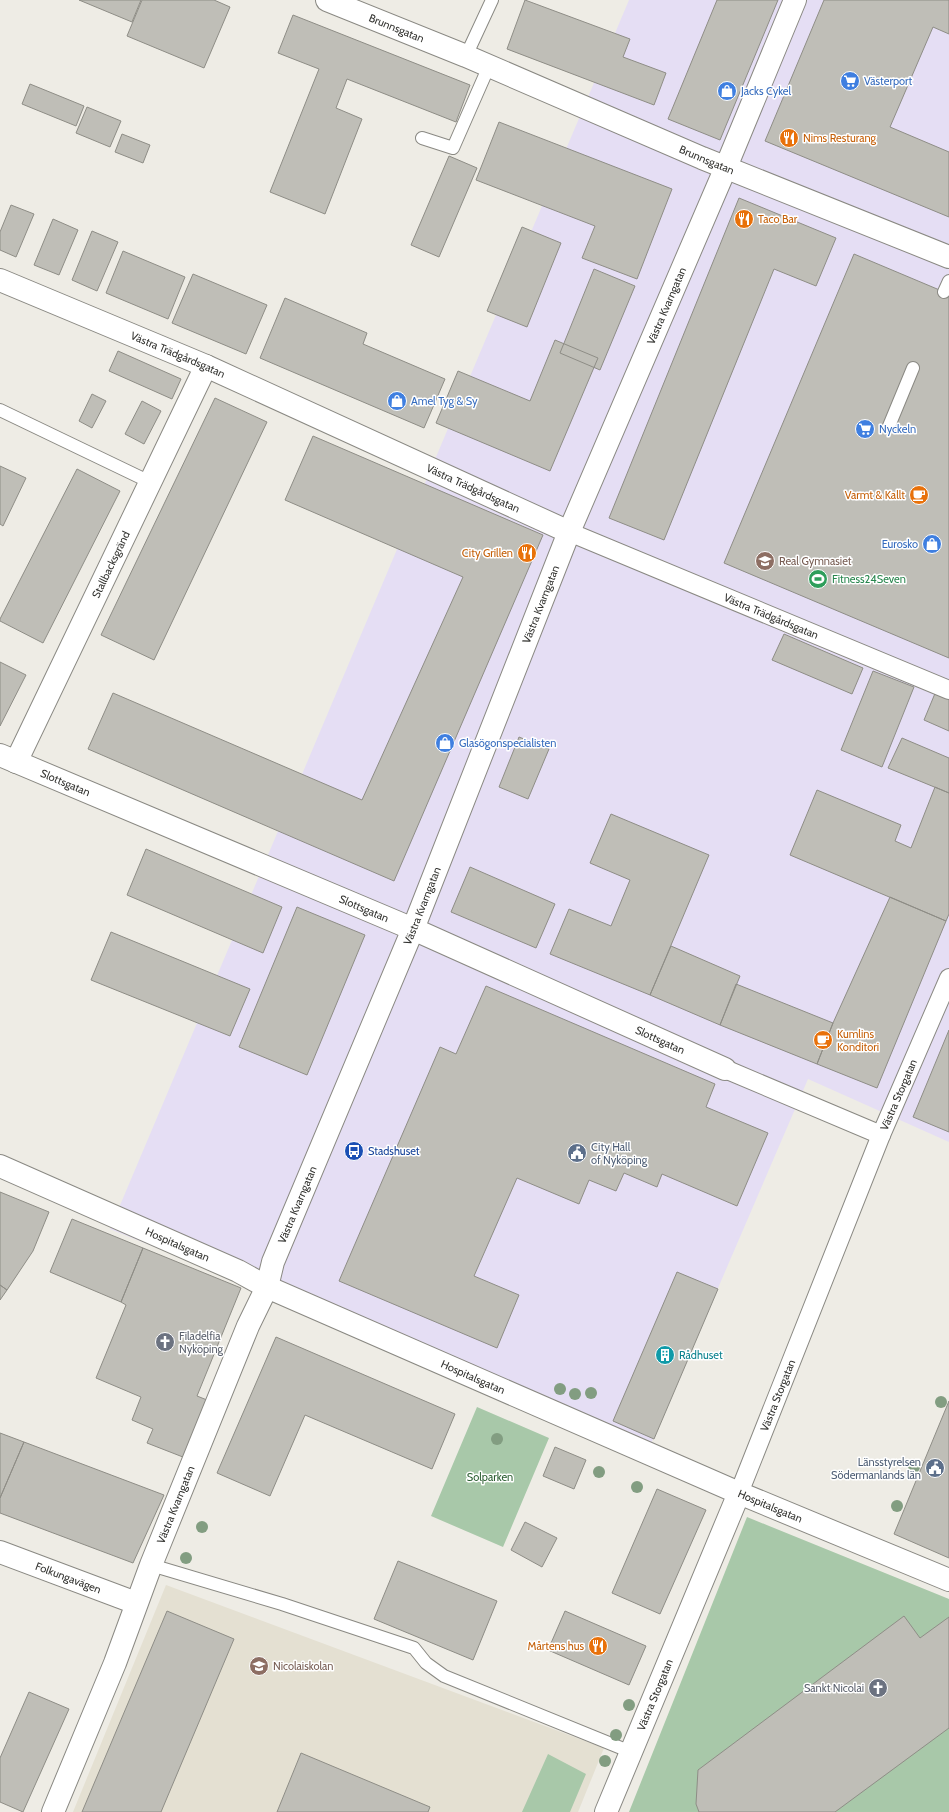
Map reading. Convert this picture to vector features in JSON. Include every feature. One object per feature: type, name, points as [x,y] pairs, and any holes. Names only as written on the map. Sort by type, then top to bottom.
[{"type":"street","name":"Brunnsgatan","points":[[327,0],[466,56],[726,167],[949,257]]},
{"type":"street","name":"Västra Kvarngatan","points":[[53,1812],[115,1663],[136,1603],[248,1326],[267,1287],[273,1262],[413,929],[569,532],[726,167],[795,0]]},
{"type":"street","name":"Västra Trädgårdsgatan","points":[[0,280],[206,366],[569,532],[949,690]]},
{"type":"street","name":"Stallbacksgränd","points":[[8,758],[150,482],[206,366]]},
{"type":"street","name":"Slottsgatan","points":[[8,758],[413,929],[726,1069]]},
{"type":"street","name":"Västra Storgatan","points":[[606,1812],[739,1493],[881,1134],[949,978]]},
{"type":"street","points":[[726,1069],[881,1134]]},
{"type":"street","name":"Hospitalsgatan","points":[[0,1166],[238,1271],[267,1287],[739,1493],[949,1580]]},
{"type":"street","name":"Folkungavägen","points":[[0,1552],[136,1603]]},
{"type":"lane","points":[[466,56],[492,0]]},
{"type":"lane","points":[[422,138],[453,148],[489,66]]},
{"type":"lane","points":[[889,426],[913,368]]},
{"type":"lane","points":[[0,410],[150,482]]},
{"type":"lane","points":[[151,1565],[282,1604],[414,1648],[426,1663],[444,1676],[631,1752]]},
{"type":"shaded area","points":[[629,0],[949,0],[949,1142],[808,1079],[650,1446],[110,1229]]},
{"type":"shaded area","name":"Nicolaiskolan","points":[[166,1585],[604,1748],[578,1812],[73,1812]]},
{"type":"green space","name":"Solparken","points":[[477,1407],[549,1438],[503,1547],[431,1516]]},
{"type":"green space","points":[[747,1517],[949,1599],[949,1812],[629,1812]]},
{"type":"green space","points":[[548,1754],[586,1774],[570,1812],[522,1812]]},
{"type":"building","points":[[79,0],[141,0],[132,22]]},
{"type":"building","points":[[142,0],[214,0],[230,7],[204,68],[127,36]]},
{"type":"building","points":[[525,0],[630,39],[623,57],[666,73],[654,105],[507,49]]},
{"type":"building","points":[[717,0],[778,0],[720,140],[668,119]]},
{"type":"building","name":"Västerport","points":[[824,0],[949,0],[949,34],[933,27],[890,127],[949,152],[949,217],[765,141]]},
{"type":"building","points":[[293,15],[470,85],[456,122],[347,79],[336,108],[362,119],[325,214],[270,192],[319,69],[278,53]]},
{"type":"building","points":[[30,84],[84,106],[76,126],[22,104]]},
{"type":"building","points":[[87,107],[121,121],[110,147],[76,133]]},
{"type":"building","points":[[499,122],[672,189],[637,279],[582,258],[595,226],[476,180]]},
{"type":"building","points":[[122,134],[150,145],[143,163],[115,152]]},
{"type":"building","points":[[449,156],[477,168],[439,257],[411,245]]},
{"type":"building","points":[[739,198],[836,238],[816,286],[774,269],[664,540],[609,518]]},
{"type":"building","points":[[11,205],[34,214],[16,257],[0,250],[0,232]]},
{"type":"building","points":[[53,219],[78,230],[59,275],[34,265]]},
{"type":"building","points":[[522,227],[561,243],[527,327],[487,311]]},
{"type":"building","points":[[92,231],[118,242],[97,291],[72,280]]},
{"type":"building","points":[[123,251],[185,277],[168,319],[106,293]]},
{"type":"building","name":"Nyckeln","points":[[854,254],[949,294],[949,658],[724,563]]},
{"type":"building","points":[[594,269],[635,286],[600,370],[560,353]]},
{"type":"building","points":[[193,274],[267,305],[246,354],[172,323]]},
{"type":"building","points":[[285,298],[367,333],[363,344],[445,379],[424,428],[260,358]]},
{"type":"building","points":[[555,340],[598,358],[550,471],[436,423],[458,371],[530,401]]},
{"type":"building","points":[[118,351],[181,379],[172,399],[109,371]]},
{"type":"building","points":[[92,394],[106,401],[92,428],[79,421]]},
{"type":"building","points":[[215,398],[267,422],[154,660],[101,635]]},
{"type":"building","points":[[142,401],[161,411],[144,444],[125,434]]},
{"type":"building","points":[[313,436],[543,535],[394,881],[88,749],[113,693],[362,800],[463,577],[285,500]]},
{"type":"building","points":[[0,466],[26,478],[3,526],[0,524]]},
{"type":"building","points":[[77,469],[120,491],[43,643],[0,621],[0,619]]},
{"type":"building","points":[[784,634],[863,668],[852,694],[772,660]]},
{"type":"building","points":[[0,662],[26,675],[0,726]]},
{"type":"building","points":[[873,671],[914,687],[882,767],[841,750]]},
{"type":"building","points":[[936,691],[949,697],[949,731],[924,720]]},
{"type":"building","points":[[519,737],[549,749],[528,799],[499,787]]},
{"type":"building","points":[[902,738],[949,758],[949,793],[888,768]]},
{"type":"building","points":[[935,787],[949,793],[949,914],[946,921],[790,855],[817,790],[901,825],[895,841],[911,848]]},
{"type":"building","points":[[611,814],[709,855],[650,995],[550,954],[569,909],[611,926],[630,880],[590,863]]},
{"type":"building","points":[[146,849],[282,907],[263,953],[127,895]]},
{"type":"building","points":[[470,867],[555,904],[536,948],[451,912]]},
{"type":"building","points":[[890,897],[946,921],[877,1088],[817,1064],[833,1023]]},
{"type":"building","points":[[297,907],[365,935],[307,1075],[239,1047]]},
{"type":"building","points":[[111,932],[250,989],[230,1036],[91,980]]},
{"type":"building","points":[[671,946],[740,976],[720,1025],[650,995]]},
{"type":"building","points":[[736,984],[833,1023],[817,1064],[720,1025]]},
{"type":"building","name":"City Hall of Nyköping","points":[[486,986],[715,1084],[706,1107],[768,1133],[737,1206],[662,1174],[657,1187],[624,1173],[616,1191],[589,1180],[579,1204],[517,1178],[474,1276],[519,1295],[497,1348],[339,1281],[440,1047],[456,1054]]},
{"type":"building","points":[[949,1030],[949,1132],[913,1117]]},
{"type":"building","points":[[0,1192],[49,1212],[33,1251],[7,1290],[0,1285]]},
{"type":"building","points":[[72,1219],[143,1248],[121,1302],[50,1272]]},
{"type":"building","name":"Filadelfia Nyköping","points":[[143,1248],[241,1288],[197,1396],[212,1402],[188,1459],[147,1443],[153,1429],[132,1420],[141,1397],[96,1378],[126,1305],[121,1302]]},
{"type":"building","name":"Rådhuset","points":[[677,1272],[718,1289],[654,1439],[613,1421]]},
{"type":"building","points":[[0,1285],[7,1290],[0,1300]]},
{"type":"building","points":[[276,1337],[455,1414],[432,1469],[305,1415],[270,1496],[217,1473]]},
{"type":"building","name":"Länsstyrelsen Södermanlands län","points":[[949,1401],[949,1558],[894,1534]]},
{"type":"building","points":[[0,1433],[24,1442],[0,1498]]},
{"type":"building","points":[[24,1442],[164,1495],[133,1563],[0,1513],[0,1498]]},
{"type":"building","points":[[555,1447],[586,1460],[574,1489],[543,1476]]},
{"type":"building","points":[[657,1489],[706,1510],[660,1614],[612,1593]]},
{"type":"building","points":[[525,1522],[557,1538],[542,1567],[511,1550]]},
{"type":"building","points":[[398,1561],[497,1601],[473,1660],[374,1619]]},
{"type":"building","points":[[167,1611],[234,1639],[161,1812],[82,1812]]},
{"type":"building","points":[[565,1611],[646,1646],[629,1685],[548,1650]]},
{"type":"building","name":"Sankt Nicolai","points":[[904,1616],[920,1638],[949,1617],[949,1728],[835,1812],[699,1812],[696,1804],[698,1770]]},
{"type":"building","points":[[29,1692],[69,1709],[23,1812],[0,1802],[0,1758]]},
{"type":"building","points":[[301,1753],[430,1807],[428,1812],[277,1812]]},
{"type":"place","name":"Västerport","points":[[850,81]]},
{"type":"place","name":"Jacks Cykel","points":[[727,91]]},
{"type":"place","name":"Nims Resturang","points":[[789,138]]},
{"type":"place","name":"Taco Bar","points":[[744,219]]},
{"type":"place","name":"Amel Tyg & Sy","points":[[397,401]]},
{"type":"place","name":"Nyckeln","points":[[865,429]]},
{"type":"place","name":"Varmt & Kallt","points":[[919,495]]},
{"type":"place","name":"Eurosko","points":[[932,544]]},
{"type":"place","name":"City Grillen","points":[[527,553]]},
{"type":"place","name":"Real Gymnasiet","points":[[765,561]]},
{"type":"place","name":"Fitness24Seven","points":[[818,579]]},
{"type":"place","name":"Glasögonspecialisten","points":[[445,743]]},
{"type":"place","name":"Kumlins Konditori","points":[[823,1040]]},
{"type":"place","name":"Stadshuset","points":[[354,1151]]},
{"type":"place","name":"City Hall of Nyköping","points":[[577,1153]]},
{"type":"place","name":"Filadelfia Nyköping","points":[[165,1342]]},
{"type":"place","name":"Rådhuset","points":[[665,1355]]},
{"type":"place","name":"Länsstyrelsen Södermanlands län","points":[[935,1468]]},
{"type":"place","name":"Mårtens hus","points":[[598,1646]]},
{"type":"place","name":"Nicolaiskolan","points":[[259,1666]]},
{"type":"place","name":"Sankt Nicolai","points":[[878,1688]]}]
